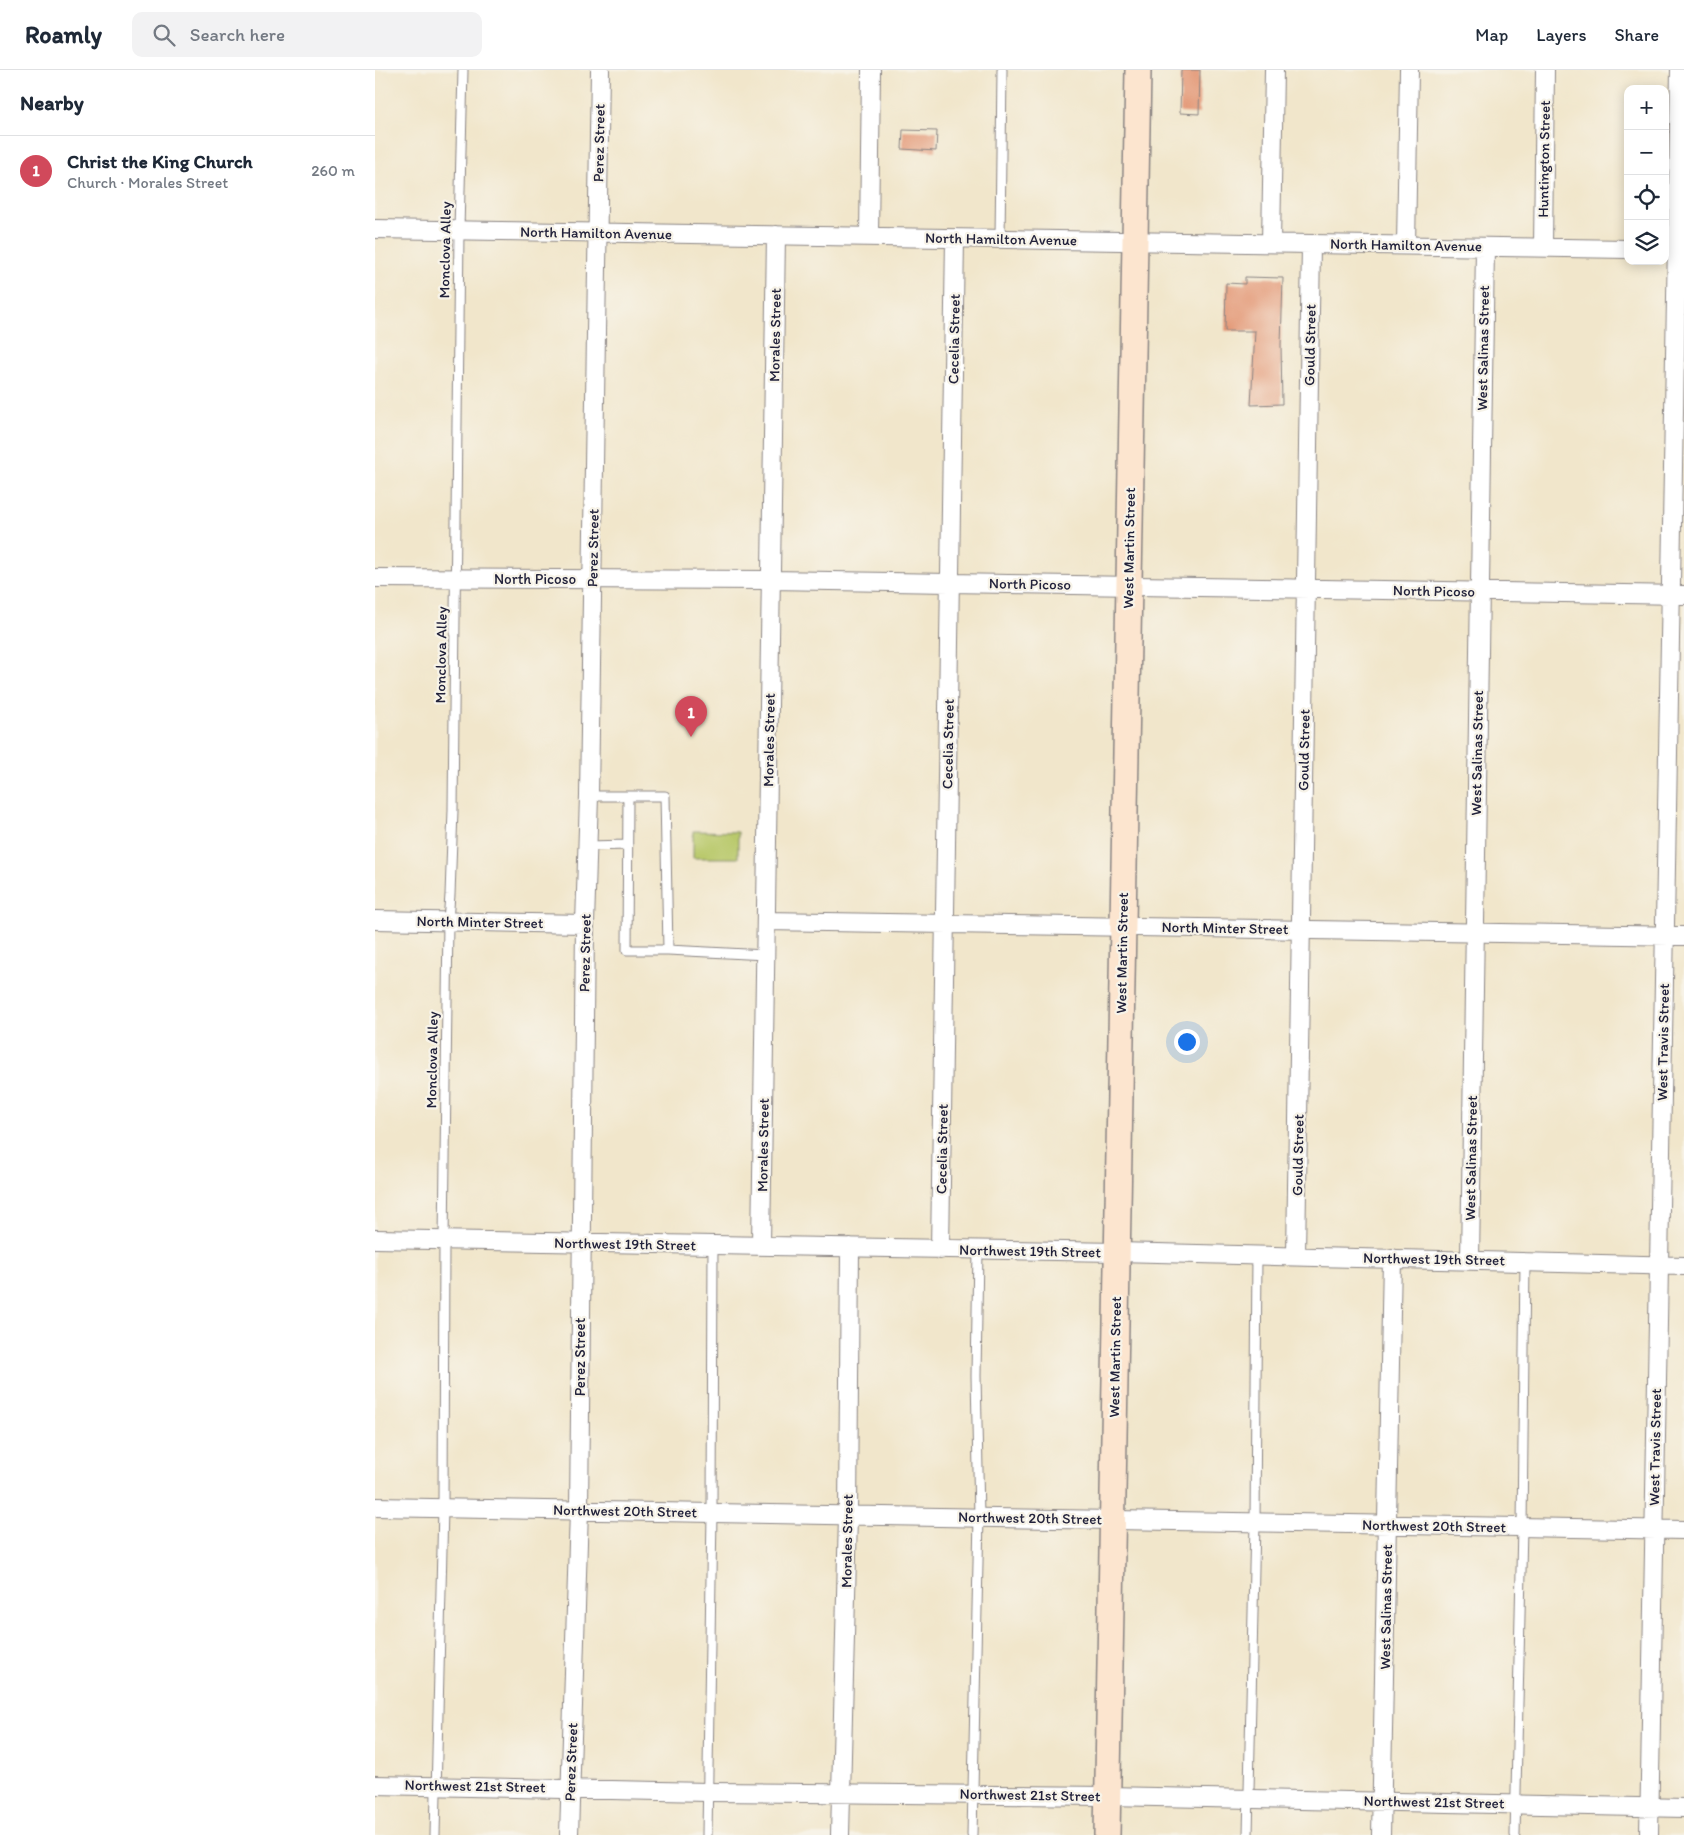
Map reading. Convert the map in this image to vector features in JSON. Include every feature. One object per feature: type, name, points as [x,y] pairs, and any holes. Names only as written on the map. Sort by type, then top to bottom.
[{"type":"main road","name":"West Martin Street","points":[[1107,1835],[1138,70]]},
{"type":"street","name":"Perez Street","points":[[569,1835],[579,1510],[585,924],[593,579],[600,70]]},
{"type":"street","points":[[869,237],[871,70]]},
{"type":"street","points":[[1271,243],[1274,70]]},
{"type":"street","points":[[1406,245],[1409,70]]},
{"type":"street","name":"Huntington Street","points":[[1543,248],[1545,70]]},
{"type":"street","name":"West Travis Street","points":[[1649,1835],[1665,935],[1678,594],[1675,250],[1679,70]]},
{"type":"street","name":"North Hamilton Avenue","points":[[375,229],[1624,249]]},
{"type":"street","name":"Morales Street","points":[[761,1245],[776,236]]},
{"type":"street","name":"Cecelia Street","points":[[940,1250],[955,238]]},
{"type":"street","name":"Gould Street","points":[[1296,1256],[1311,244]]},
{"type":"street","name":"West Salinas Street","points":[[1470,1260],[1485,247]]},
{"type":"street","name":"North Picoso","points":[[375,578],[771,580],[1678,594]]},
{"type":"street","name":"North Minter Street","points":[[375,920],[585,924]]},
{"type":"street","name":"North Minter Street","points":[[766,921],[1684,936]]},
{"type":"street","name":"Northwest 19th Street","points":[[375,1239],[1117,1252],[1684,1266]]},
{"type":"street","name":"Morales Street","points":[[840,1835],[848,1516],[850,1247]]},
{"type":"street","name":"West Salinas Street","points":[[1381,1835],[1393,1258]]},
{"type":"street","name":"Northwest 20th Street","points":[[375,1507],[1684,1530]]},
{"type":"street","name":"Northwest 21st Street","points":[[375,1785],[841,1794],[1107,1796],[1684,1808]]},
{"type":"lane","name":"Monclova Alley","points":[[435,1835],[443,1508],[448,921],[453,800],[459,230],[463,70]]},
{"type":"lane","points":[[1000,239],[1002,70]]},
{"type":"lane","points":[[589,796],[665,796],[668,950]]},
{"type":"lane","points":[[629,796],[627,950],[766,955]]},
{"type":"lane","points":[[588,846],[628,845]]},
{"type":"lane","points":[[707,1835],[712,1513],[713,1244]]},
{"type":"lane","points":[[972,1835],[979,1517],[976,1376],[978,1250]]},
{"type":"lane","points":[[1248,1835],[1255,1523],[1257,1255]]},
{"type":"lane","points":[[1515,1835],[1522,1527],[1525,1261]]},
{"type":"green space","points":[[693,831],[738,832],[738,858],[693,858]]},
{"type":"building","points":[[1181,70],[1200,70],[1199,114],[1180,113]]},
{"type":"building","points":[[903,130],[937,131],[936,151],[902,149]]},
{"type":"building","points":[[1245,277],[1283,278],[1282,404],[1251,405],[1255,331],[1225,331],[1226,283],[1245,284]]},
{"type":"place","name":"Christ the King Church","points":[[691,737]]}]
